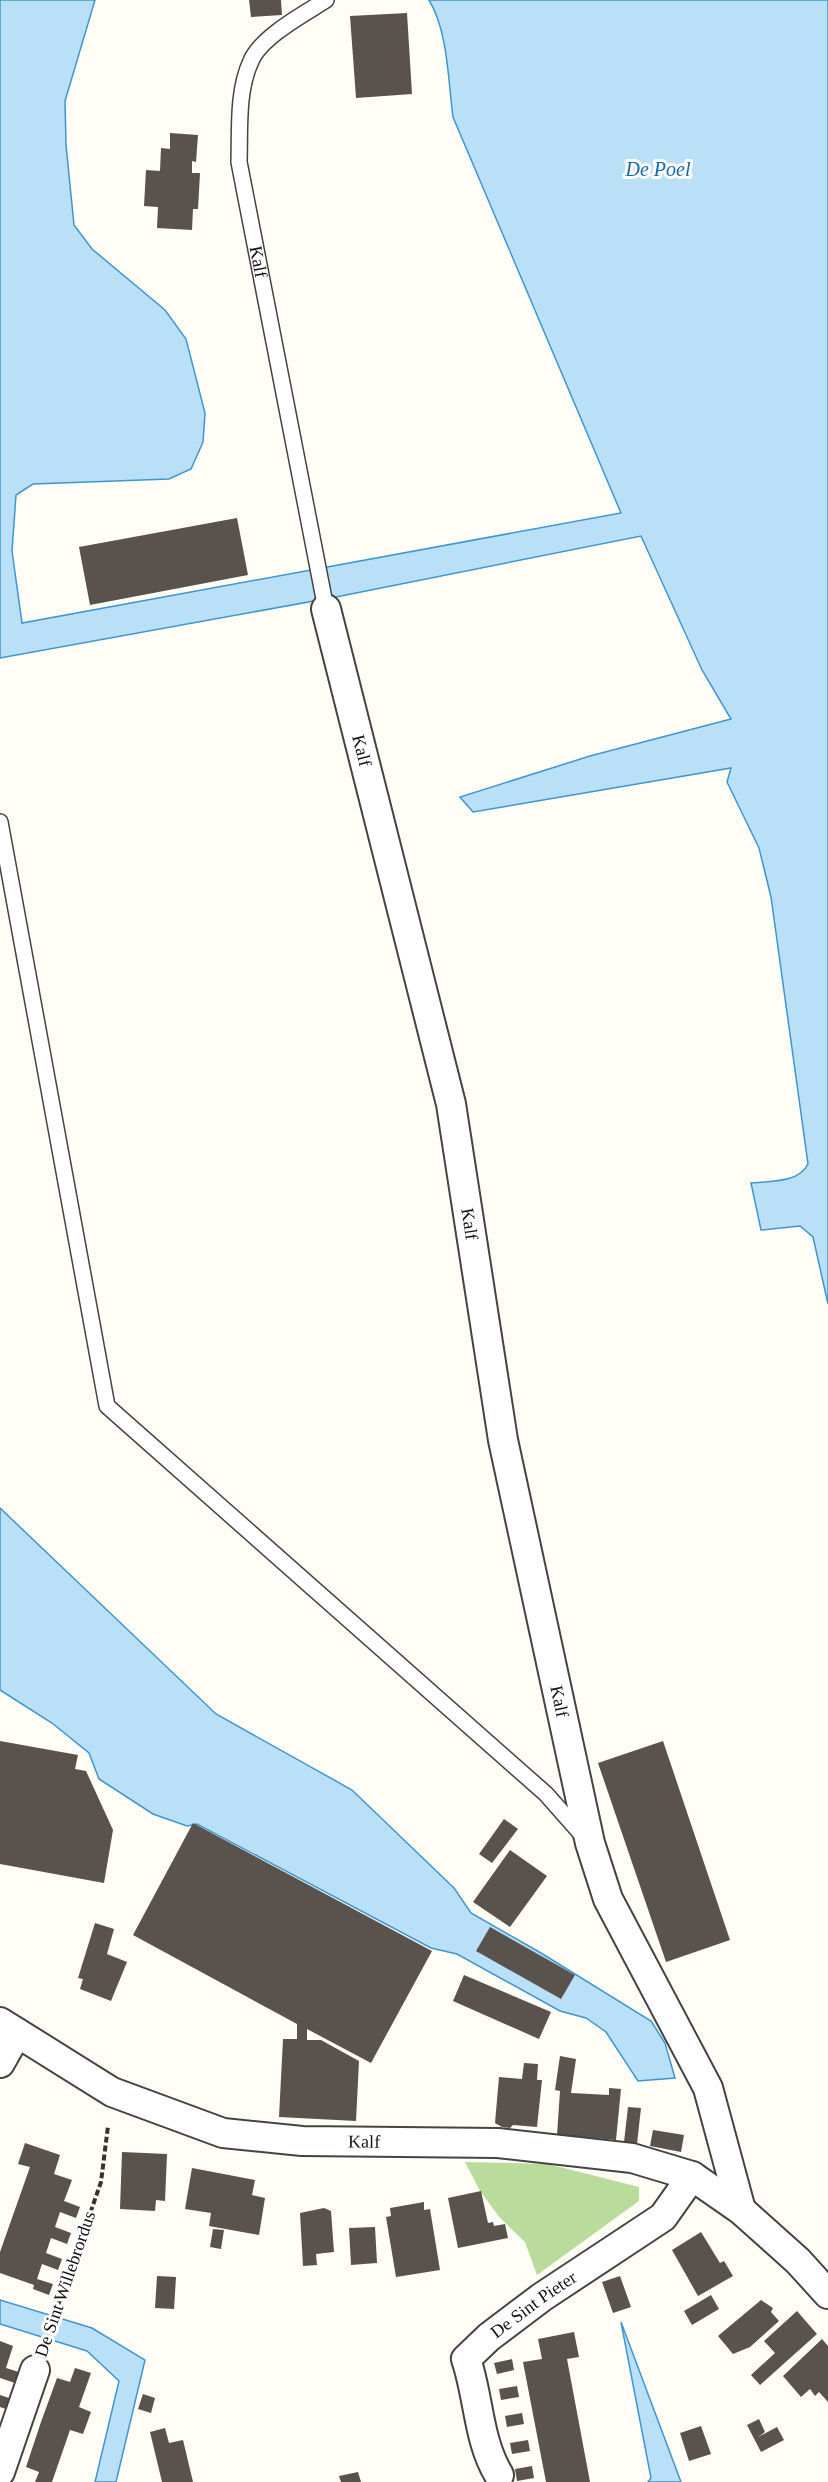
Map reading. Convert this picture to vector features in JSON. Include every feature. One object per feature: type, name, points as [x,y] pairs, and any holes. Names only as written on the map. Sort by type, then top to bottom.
[{"type":"street","name":"Kalf","points":[[326,609],[451,1104],[503,1440],[590,1843],[608,1899],[708,2088],[741,2210]]},
{"type":"street","name":"Kalf","points":[[8,2027],[112,2092],[223,2133],[302,2141],[498,2143],[633,2158],[692,2176],[741,2210],[798,2261],[828,2294]]},
{"type":"street","points":[[0,2063],[8,2027]]},
{"type":"street","name":"De Sint Pieter","points":[[499,2475],[489,2458],[474,2383],[466,2359],[489,2337],[542,2297],[663,2217],[692,2176]]},
{"type":"street","name":"De Sint Willebrordus","points":[[0,2472],[35,2370]]},
{"type":"lane","name":"Kalf","points":[[326,0],[274,35],[251,59],[242,94],[239,162],[326,609]]},
{"type":"lane","name":"Kalf","points":[[0,822],[107,1406],[546,1794],[590,1843]]},
{"type":"path","name":"De Sint Willebrordus","points":[[35,2370],[101,2182],[112,2092]]},
{"type":"green space","points":[[465,2162],[548,2164],[639,2187],[639,2201],[537,2275],[525,2242],[500,2218],[480,2191]]},
{"type":"water","name":"De Poel","points":[[0,0],[95,0],[65,101],[66,145],[74,225],[92,249],[165,310],[186,339],[205,413],[203,442],[191,469],[169,479],[33,484],[16,495],[12,551],[22,623],[621,513],[453,117],[444,41],[429,0],[828,0],[828,1304],[813,1237],[800,1226],[761,1230],[751,1183],[791,1178],[798,1175],[808,1164],[771,897],[759,848],[727,782],[731,768],[473,812],[460,797],[590,756],[731,719],[702,670],[641,536],[336,597],[0,658]]},
{"type":"water","points":[[0,1508],[216,1714],[352,1790],[454,1888],[471,1913],[651,2021],[665,2043],[675,2078],[638,2081],[606,2032],[586,2018],[560,2011],[457,1954],[431,1948],[197,1824],[187,1826],[153,1814],[99,1779],[89,1753],[52,1723],[0,1690]]},
{"type":"water","points":[[0,2300],[92,2328],[145,2360],[116,2482],[95,2482],[119,2381],[87,2351],[0,2324]]},
{"type":"water","points":[[621,2322],[681,2482],[648,2482],[651,2478]]},
{"type":"building","points":[[249,0],[281,0],[282,15],[251,17]]},
{"type":"building","points":[[407,13],[412,94],[356,98],[350,16]]},
{"type":"building","points":[[170,133],[198,135],[196,162],[192,161],[192,173],[200,173],[198,209],[193,209],[192,230],[157,228],[158,207],[144,206],[146,170],[160,171],[161,148],[170,149]]},
{"type":"building","points":[[237,518],[248,575],[90,605],[79,547]]},
{"type":"building","points":[[0,1741],[78,1755],[75,1769],[86,1771],[113,1830],[104,1883],[0,1864]]},
{"type":"building","points":[[663,1741],[730,1940],[666,1962],[598,1763]]},
{"type":"building","points":[[504,1819],[518,1829],[492,1863],[479,1854]]},
{"type":"building","points":[[193,1823],[432,1951],[371,2063],[307,2029],[307,2040],[321,2040],[359,2061],[356,2121],[279,2117],[283,2039],[297,2039],[297,2024],[133,1935]]},
{"type":"building","points":[[510,1850],[547,1876],[510,1927],[473,1902]]},
{"type":"building","points":[[95,1923],[114,1929],[107,1954],[127,1962],[111,2001],[80,1989],[83,1979],[78,1978]]},
{"type":"building","points":[[490,1927],[575,1975],[561,1999],[476,1951]]},
{"type":"building","points":[[464,1975],[551,2012],[539,2039],[453,2001]]},
{"type":"building","points":[[560,2056],[576,2059],[571,2093],[609,2095],[609,2088],[621,2089],[616,2140],[557,2135],[560,2091],[555,2090]]},
{"type":"building","points":[[524,2063],[538,2064],[537,2080],[542,2080],[537,2127],[513,2125],[510,2128],[502,2127],[495,2123],[499,2077],[522,2079]]},
{"type":"building","points":[[628,2107],[641,2108],[637,2144],[624,2142]]},
{"type":"building","points":[[653,2130],[684,2135],[681,2152],[650,2146]]},
{"type":"building","points":[[25,2143],[60,2155],[54,2174],[72,2180],[64,2201],[80,2207],[76,2218],[60,2212],[55,2227],[71,2233],[67,2244],[51,2238],[46,2253],[62,2259],[58,2270],[42,2264],[37,2279],[53,2284],[49,2295],[33,2289],[34,2285],[0,2273],[0,2252],[30,2167],[18,2164]]},
{"type":"building","points":[[122,2152],[167,2154],[165,2201],[156,2200],[155,2211],[120,2209]]},
{"type":"building","points":[[192,2168],[255,2180],[252,2195],[265,2198],[259,2235],[209,2226],[211,2213],[185,2209]]},
{"type":"building","points":[[481,2191],[488,2223],[493,2222],[494,2226],[505,2224],[508,2238],[458,2248],[448,2198]]},
{"type":"building","points":[[424,2202],[424,2210],[430,2209],[440,2270],[396,2277],[386,2217],[391,2216],[390,2208]]},
{"type":"building","points":[[324,2208],[331,2211],[334,2252],[316,2254],[317,2265],[303,2266],[300,2213]]},
{"type":"building","points":[[375,2227],[377,2263],[351,2265],[349,2228]]},
{"type":"building","points":[[213,2229],[224,2230],[221,2249],[210,2247]]},
{"type":"building","points":[[701,2232],[720,2263],[724,2261],[733,2276],[698,2296],[672,2250]]},
{"type":"building","points":[[157,2276],[176,2277],[174,2309],[155,2308]]},
{"type":"building","points":[[620,2276],[631,2307],[613,2313],[602,2282]]},
{"type":"building","points":[[711,2295],[719,2309],[692,2325],[684,2311]]},
{"type":"building","points":[[761,2300],[773,2308],[771,2312],[779,2321],[750,2347],[733,2354],[718,2336]]},
{"type":"building","points":[[797,2311],[817,2334],[760,2385],[751,2375],[775,2353],[764,2341]]},
{"type":"building","points":[[574,2332],[579,2357],[567,2359],[590,2482],[546,2482],[523,2362],[542,2359],[538,2339]]},
{"type":"building","points":[[822,2339],[828,2346],[828,2402],[819,2392],[815,2396],[810,2389],[801,2397],[783,2376]]},
{"type":"building","points":[[0,2341],[13,2346],[6,2368],[22,2373],[18,2384],[0,2378]]},
{"type":"building","points":[[512,2359],[514,2370],[497,2374],[494,2363]]},
{"type":"building","points":[[75,2368],[91,2373],[79,2407],[91,2412],[83,2434],[70,2430],[52,2482],[35,2482],[39,2472],[26,2467],[41,2422],[57,2378],[70,2382]]},
{"type":"building","points":[[517,2386],[519,2397],[501,2400],[499,2389]]},
{"type":"building","points":[[143,2394],[155,2398],[151,2413],[138,2409]]},
{"type":"building","points":[[0,2395],[12,2399],[9,2410],[0,2407]]},
{"type":"building","points":[[522,2413],[524,2424],[507,2427],[505,2416]]},
{"type":"building","points":[[759,2419],[765,2432],[758,2437],[777,2427],[784,2440],[761,2452],[747,2425]]},
{"type":"building","points":[[701,2426],[711,2454],[689,2461],[680,2433]]},
{"type":"building","points":[[165,2428],[169,2443],[183,2440],[193,2482],[162,2482],[150,2432]]},
{"type":"building","points":[[528,2440],[530,2451],[512,2454],[510,2443]]},
{"type":"building","points":[[532,2466],[534,2478],[517,2481],[515,2469]]},
{"type":"building","points":[[358,2472],[361,2482],[341,2482],[339,2476]]}]
